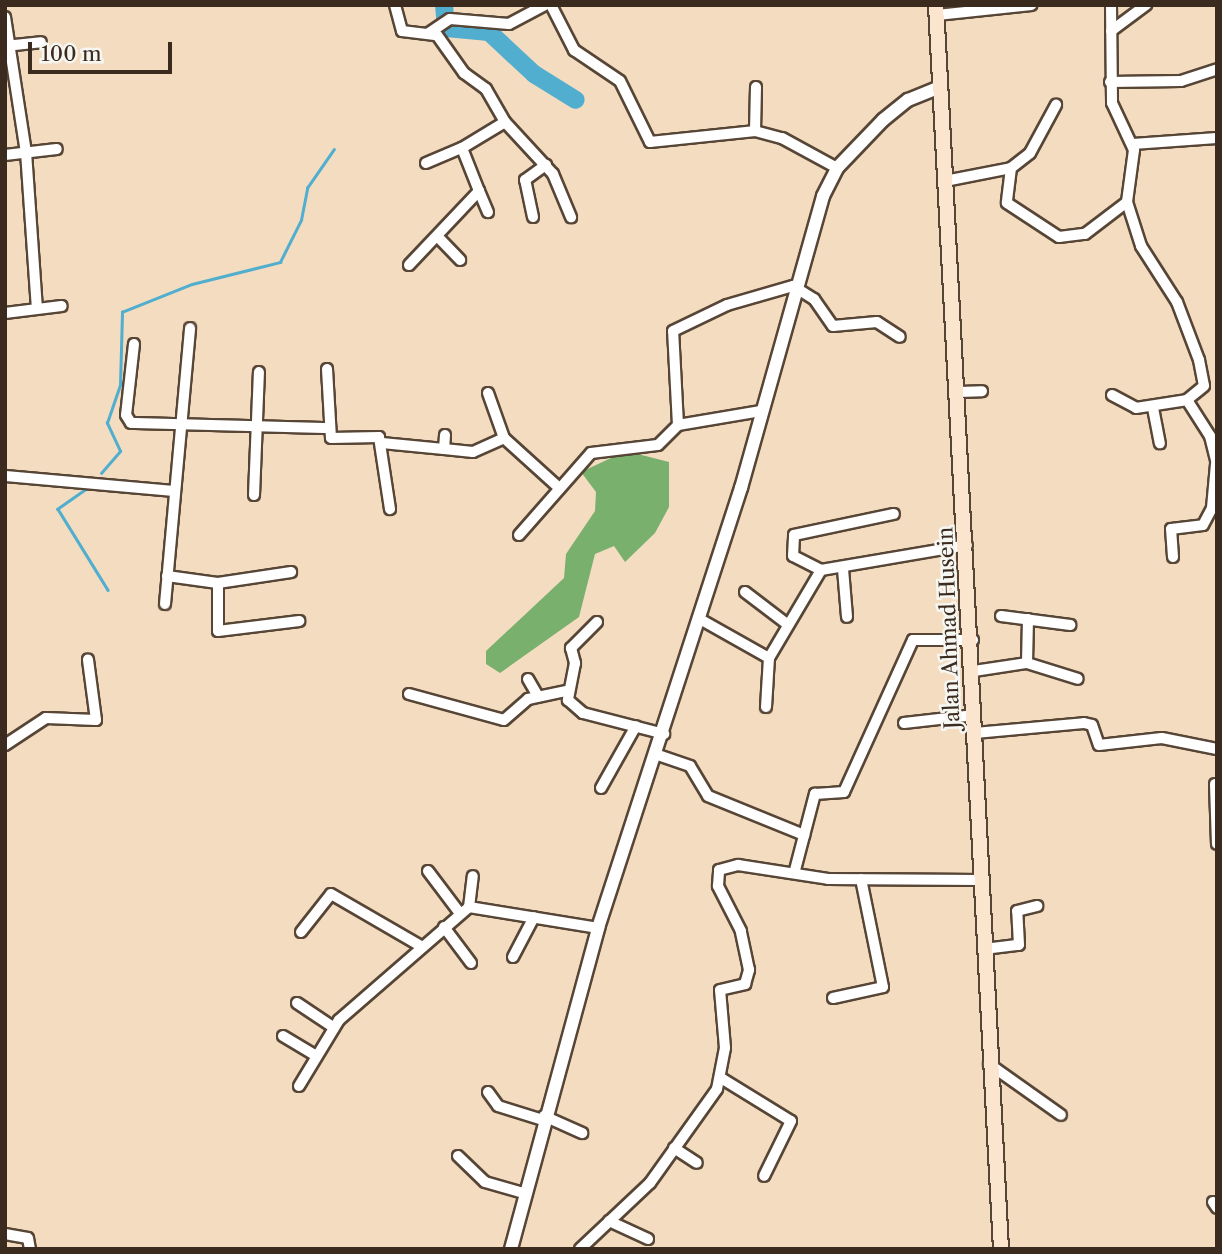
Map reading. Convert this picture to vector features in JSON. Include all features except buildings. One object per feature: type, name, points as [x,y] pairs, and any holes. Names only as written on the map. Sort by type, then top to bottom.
[{"type":"main road","name":"Jalan Ahmad Husein","points":[[937,10],[973,640],[980,880],[1001,1249]]},
{"type":"street","points":[[395,5],[402,31],[417,37],[450,19],[502,25],[544,5]]},
{"type":"street","points":[[551,5],[574,50],[625,87],[650,142],[755,131],[782,138],[837,168]]},
{"type":"street","points":[[937,10],[1031,5]]},
{"type":"street","points":[[1111,5],[1110,82],[1114,111],[1133,144],[1127,202],[1141,246],[1177,302],[1199,360],[1204,386],[1188,400],[1153,408],[1126,407],[1112,395]]},
{"type":"street","points":[[1111,31],[1146,5]]},
{"type":"street","points":[[5,17],[26,152],[37,308]]},
{"type":"street","points":[[432,29],[448,44],[505,121],[546,165],[571,217]]},
{"type":"street","points":[[8,45],[41,42]]},
{"type":"street","points":[[1110,82],[1181,81],[1217,69]]},
{"type":"street","points":[[755,131],[756,87]]},
{"type":"street","points":[[511,1249],[523,1193],[597,928],[658,755],[761,411],[793,286],[837,168],[908,100],[941,87]]},
{"type":"street","points":[[5,102],[19,100]]},
{"type":"street","points":[[945,181],[1011,168],[1030,153],[1056,105]]},
{"type":"street","points":[[426,163],[462,148],[505,121]]},
{"type":"street","points":[[1133,144],[1217,138]]},
{"type":"street","points":[[462,148],[488,212]]},
{"type":"street","points":[[5,155],[57,149]]},
{"type":"street","points":[[533,217],[524,180],[546,165]]},
{"type":"street","points":[[1011,168],[1007,203],[1059,237],[1085,234],[1127,202]]},
{"type":"street","points":[[409,265],[479,191]]},
{"type":"street","points":[[438,237],[460,260]]},
{"type":"street","points":[[519,535],[556,485],[591,453],[663,444],[678,425],[673,331],[727,305],[793,286],[814,299],[833,326],[877,322],[900,337]]},
{"type":"street","points":[[5,313],[62,306]]},
{"type":"street","points":[[165,604],[190,328]]},
{"type":"street","points":[[134,344],[127,419],[181,427],[261,431],[328,428]]},
{"type":"street","points":[[327,369],[328,428],[334,441],[372,435],[382,443],[473,452],[504,438]]},
{"type":"street","points":[[254,495],[261,431],[259,372]]},
{"type":"street","points":[[959,391],[982,391]]},
{"type":"street","points":[[488,393],[504,438],[556,485]]},
{"type":"street","points":[[1173,557],[1171,529],[1203,525],[1212,508],[1216,464],[1213,435],[1188,400]]},
{"type":"street","points":[[1153,408],[1160,443]]},
{"type":"street","points":[[678,425],[761,411]]},
{"type":"street","points":[[444,449],[445,436]]},
{"type":"street","points":[[382,443],[390,509]]},
{"type":"street","points":[[5,476],[174,491]]},
{"type":"street","points":[[894,514],[794,535],[793,556],[821,570],[844,569],[967,545]]},
{"type":"street","points":[[844,569],[846,617]]},
{"type":"street","points":[[766,707],[769,658],[821,570]]},
{"type":"street","points":[[167,576],[218,583],[291,572]]},
{"type":"street","points":[[218,583],[218,631],[299,621]]},
{"type":"street","points":[[745,592],[787,624]]},
{"type":"street","points":[[1001,616],[1070,625]]},
{"type":"street","points":[[698,618],[769,658]]},
{"type":"street","points":[[1027,663],[1028,619]]},
{"type":"street","points":[[597,622],[574,642],[575,663],[565,691],[574,709],[664,734]]},
{"type":"street","points":[[795,870],[815,794],[846,788],[913,640],[973,640]]},
{"type":"street","points":[[5,745],[46,718],[96,720],[88,660]]},
{"type":"street","points":[[974,671],[1027,663],[1077,679]]},
{"type":"street","points":[[528,679],[538,696]]},
{"type":"street","points":[[409,694],[504,720],[538,696],[565,691]]},
{"type":"street","points":[[904,723],[975,715]]},
{"type":"street","points":[[975,733],[1084,723],[1093,727],[1099,745],[1161,738],[1194,739],[1217,749]]},
{"type":"street","points":[[601,788],[636,726]]},
{"type":"street","points":[[658,755],[690,766],[708,796],[804,835]]},
{"type":"street","points":[[1216,781],[1217,844]]},
{"type":"street","points":[[580,1249],[650,1184],[674,1148],[711,1102],[720,1078],[725,1048],[719,992],[747,983],[749,970],[741,931],[716,873],[738,864],[861,879],[980,880]]},
{"type":"street","points":[[428,871],[464,909],[597,928]]},
{"type":"street","points":[[299,1086],[333,1027],[418,945],[464,909],[473,876]]},
{"type":"street","points":[[833,998],[883,987],[861,879]]},
{"type":"street","points":[[301,932],[331,894],[418,945]]},
{"type":"street","points":[[984,948],[1019,945],[1016,912],[1037,906]]},
{"type":"street","points":[[513,957],[534,917]]},
{"type":"street","points":[[444,927],[471,963]]},
{"type":"street","points":[[297,1003],[333,1027]]},
{"type":"street","points":[[283,1036],[316,1056]]},
{"type":"street","points":[[989,1064],[1061,1115]]},
{"type":"street","points":[[720,1078],[791,1121],[764,1176]]},
{"type":"street","points":[[488,1093],[498,1106],[544,1118],[582,1133]]},
{"type":"street","points":[[674,1148],[697,1163]]},
{"type":"street","points":[[458,1156],[485,1182],[523,1193]]},
{"type":"street","points":[[609,1221],[648,1239]]},
{"type":"street","points":[[5,1234],[28,1238],[30,1249]]},
{"type":"green space","points":[[626,451],[669,462],[669,507],[655,533],[625,562],[614,546],[595,554],[579,617],[500,673],[486,664],[486,651],[564,578],[566,554],[595,511],[596,492],[581,472]]},
{"type":"waterway","points":[[444,5],[446,28],[489,32],[534,74],[576,100]]},
{"type":"waterway","points":[[101,473],[120,451],[107,423],[120,385],[122,312],[192,284],[280,262],[301,220],[307,188],[334,149]]},
{"type":"waterway","points":[[88,488],[58,509],[108,590]]}]
